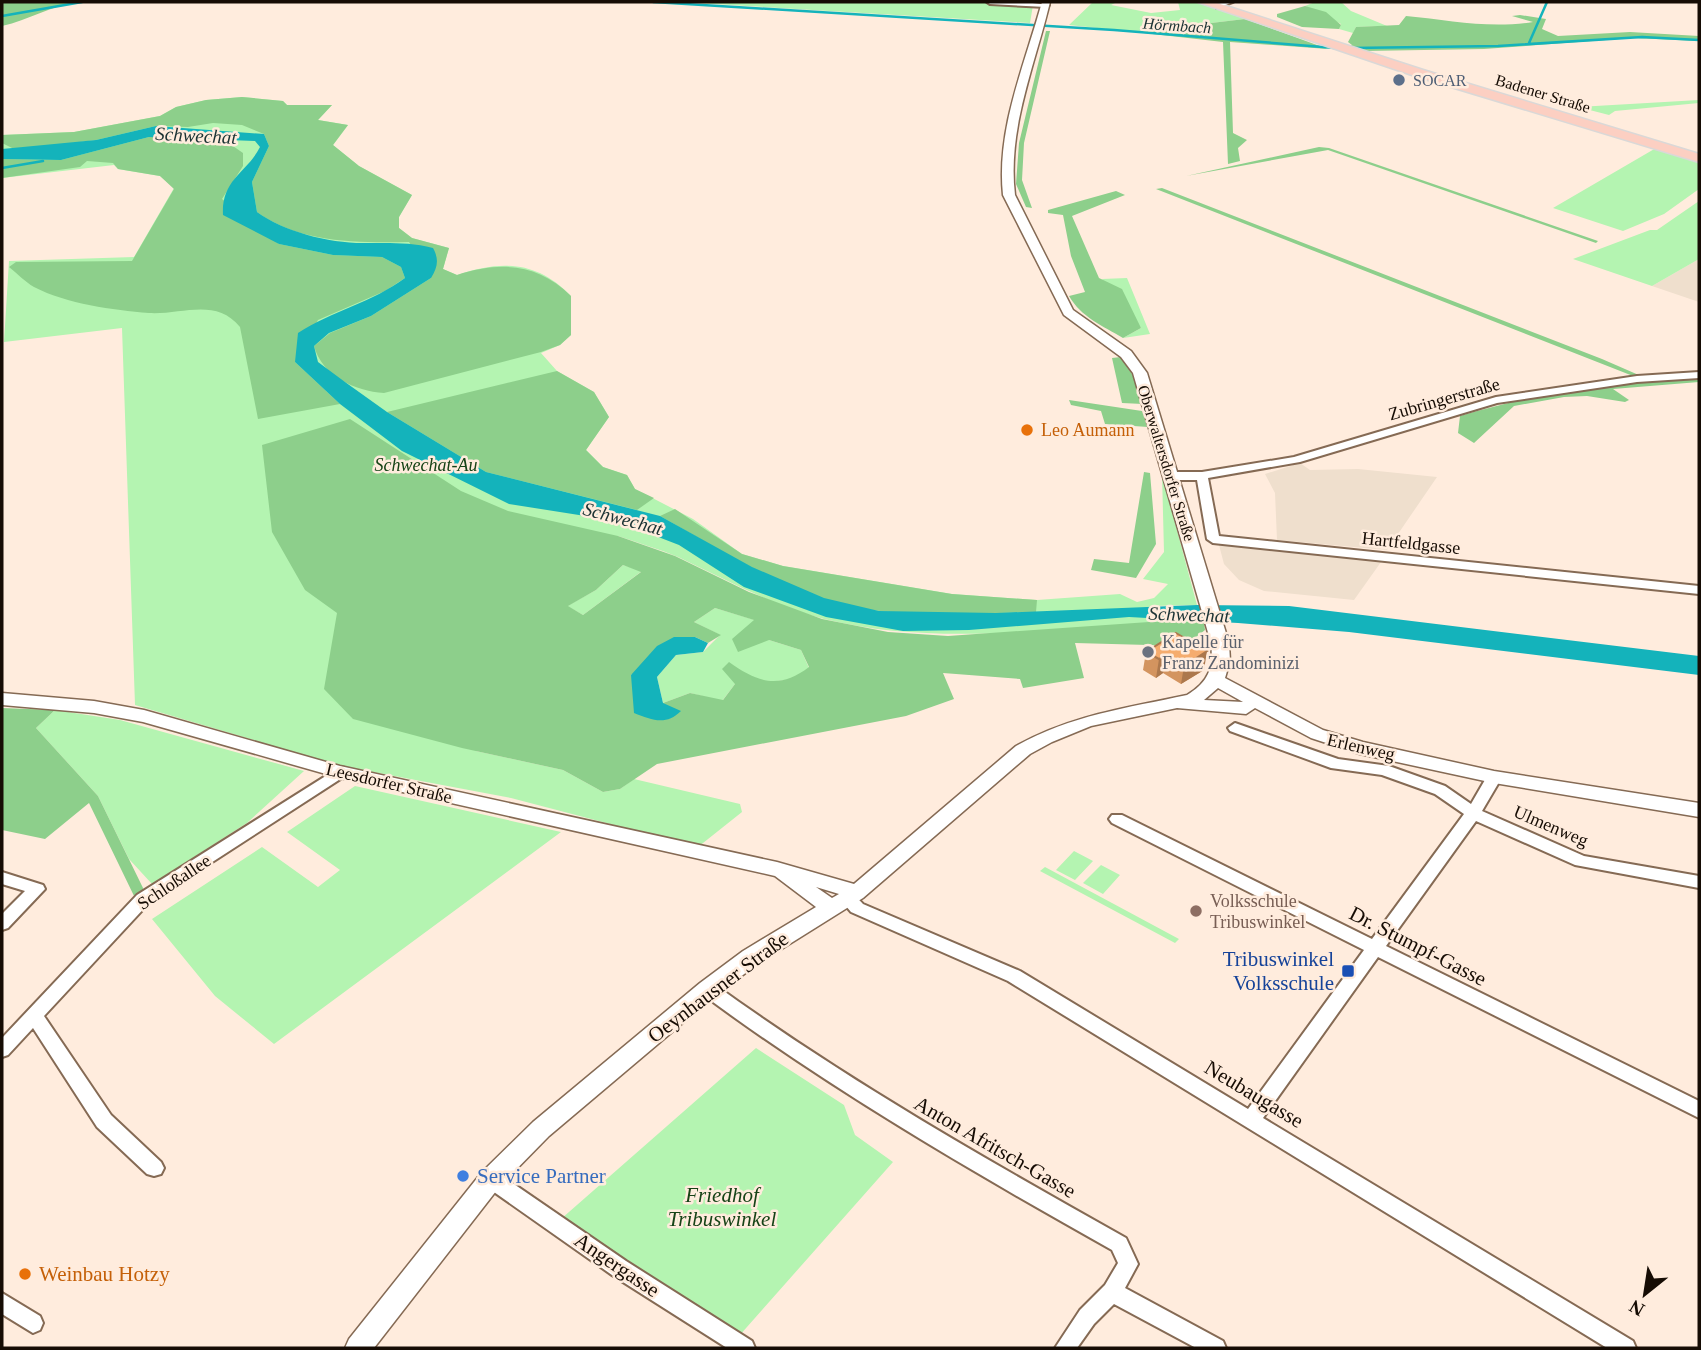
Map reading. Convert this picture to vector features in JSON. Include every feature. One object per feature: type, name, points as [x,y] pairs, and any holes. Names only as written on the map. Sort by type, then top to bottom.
[{"type":"main road","name":"Badener Straße","points":[[1203,2],[1376,60],[1699,158]]},
{"type":"street","points":[[990,2],[1046,3]]},
{"type":"street","points":[[1217,6],[1230,2]]},
{"type":"street","name":"Oberwaltersdorfer Straße","points":[[1046,3],[1011,138],[1005,181],[1009,195],[1068,312],[1126,354],[1140,373],[1219,638],[1222,654],[1212,686]]},
{"type":"street","name":"Zubringerstraße","points":[[1202,476],[1296,460],[1496,401],[1637,379],[1699,375]]},
{"type":"street","points":[[1172,476],[1202,476]]},
{"type":"street","name":"Hartfeldgasse","points":[[1202,476],[1213,539],[1699,590]]},
{"type":"street","points":[[1212,686],[1247,708]]},
{"type":"street","points":[[1212,686],[1317,734],[1360,748],[1494,776],[1699,810]]},
{"type":"street","name":"Oeynhausner Straße","points":[[358,1348],[491,1180],[541,1129],[708,989],[751,957],[845,900],[1023,750],[1053,731],[1092,717],[1170,705],[1212,686]]},
{"type":"street","name":"Leesdorfer Straße","points":[[2,699],[94,707],[144,716],[340,772],[777,869],[838,885],[845,900]]},
{"type":"street","points":[[1170,705],[1247,708],[1280,717]]},
{"type":"street","name":"Erlenweg","points":[[1235,728],[1336,764],[1384,770],[1440,790],[1474,813]]},
{"type":"street","name":"Schloßallee","points":[[2,1050],[143,899],[340,772]]},
{"type":"street","points":[[1251,1118],[1474,813],[1494,776]]},
{"type":"street","name":"Ulmenweg","points":[[1474,813],[1581,861],[1699,882]]},
{"type":"street","name":"Dr. Stumpf-Gasse","points":[[1117,818],[1375,950],[1699,1110]]},
{"type":"street","name":"Leesdorfer Straße","points":[[777,869],[845,900]]},
{"type":"street","points":[[2,878],[37,889],[2,924]]},
{"type":"street","name":"Neubaugasse","points":[[845,900],[857,908],[1014,976],[1626,1348]]},
{"type":"street","name":"Anton Afritsch-Gasse","points":[[708,989],[778,1042],[906,1124],[1119,1244],[1128,1264],[1112,1292]]},
{"type":"street","points":[[34,1015],[104,1121],[154,1168]]},
{"type":"street","name":"Angergasse","points":[[491,1180],[619,1268],[745,1348]]},
{"type":"street","points":[[1065,1348],[1087,1317],[1112,1292],[1216,1348]]},
{"type":"street","points":[[2,1303],[33,1323]]},
{"type":"shaded area","points":[[1699,259],[1699,302],[1652,286],[1666,278]]},
{"type":"shaded area","points":[[1300,463],[1310,470],[1358,469],[1437,477],[1387,550],[1277,540],[1275,493],[1265,474]]},
{"type":"shaded area","points":[[1219,545],[1381,562],[1354,600],[1264,591],[1239,580],[1224,564]]},
{"type":"green space","points":[[2,2],[78,2],[2,26]]},
{"type":"green space","points":[[680,2],[973,2],[1033,5],[1030,23]]},
{"type":"green space","points":[[1093,2],[1117,2],[1111,5],[1151,13],[1180,10],[1178,2],[1195,2],[1245,19],[1135,32],[1069,25]]},
{"type":"green space","points":[[1315,2],[1341,2],[1351,11],[1387,26],[1356,27],[1353,33],[1339,29],[1341,24],[1305,6]]},
{"type":"green space","points":[[1305,6],[1326,12],[1341,25],[1339,29],[1302,27],[1277,17],[1277,14]]},
{"type":"green space","points":[[1406,16],[1485,24],[1533,22],[1512,16],[1546,19],[1542,29],[1558,36],[1630,32],[1699,36],[1699,41],[1633,38],[1484,49],[1364,51],[1348,47],[1352,45],[1348,42],[1356,27],[1399,25]]},
{"type":"green space","points":[[1245,19],[1328,49],[1230,42],[1233,133],[1247,140],[1238,148],[1240,161],[1228,164],[1223,42],[1135,32]]},
{"type":"green space","points":[[1046,31],[1050,31],[1024,143],[1022,180],[1032,208],[1026,207],[1016,184],[1019,143]]},
{"type":"green space","name":"Schwechat-Au","points":[[242,97],[283,101],[287,105],[332,105],[318,120],[348,125],[333,145],[359,166],[412,195],[399,217],[399,228],[412,238],[449,248],[443,269],[457,275],[489,267],[518,267],[532,270],[558,284],[571,296],[571,335],[560,345],[541,353],[557,371],[594,392],[609,417],[586,450],[603,467],[627,475],[635,489],[693,519],[742,554],[783,566],[952,594],[1037,600],[1120,594],[1137,602],[1154,598],[1168,584],[1143,579],[1164,552],[1162,474],[1197,605],[1151,606],[1204,622],[966,634],[871,628],[805,614],[678,557],[618,536],[533,607],[476,751],[563,770],[603,792],[620,789],[634,779],[740,804],[742,812],[698,847],[511,798],[341,766],[135,705],[122,328],[4,342],[9,261],[134,257],[174,188],[160,176],[118,169],[114,165],[2,178],[2,135],[74,132],[160,116],[176,107],[206,100]]},
{"type":"green space","points":[[242,97],[283,101],[287,105],[332,105],[318,120],[348,125],[333,145],[359,166],[412,195],[399,217],[399,228],[412,238],[449,248],[443,269],[457,275],[488,268],[518,268],[532,271],[558,285],[571,296],[571,335],[560,345],[541,352],[384,393],[362,389],[332,374],[318,357],[314,346],[330,333],[371,316],[431,278],[409,242],[330,239],[291,230],[257,212],[252,182],[269,146],[264,134],[242,125],[213,123],[188,127],[156,126],[96,140],[16,150],[2,143],[2,135],[74,132],[160,116],[176,107],[206,100]]},
{"type":"green space","points":[[1699,100],[1699,103],[1615,111],[1609,115],[1578,107]]},
{"type":"green space","points":[[200,136],[230,144],[243,153],[243,166],[222,199],[279,244],[333,255],[382,257],[401,267],[405,278],[385,291],[318,320],[295,362],[340,404],[258,419],[240,327],[231,318],[209,310],[149,313],[75,302],[34,287],[9,267],[16,262],[132,261],[174,189],[160,176],[118,169],[113,163],[87,161],[80,167],[2,178],[2,159],[61,160],[149,137]]},
{"type":"green space","points":[[1319,147],[1329,148],[1598,241],[1596,243],[1328,150],[1186,176]]},
{"type":"green space","points":[[1656,148],[1699,161],[1699,189],[1664,214],[1623,231],[1553,208]]},
{"type":"green space","points":[[1162,188],[1641,376],[1633,376],[1156,189]]},
{"type":"green space","points":[[1116,191],[1125,195],[1072,216],[1099,278],[1122,289],[1141,328],[1123,338],[1086,315],[1069,296],[1085,292],[1071,256],[1063,215],[1048,213],[1048,210]]},
{"type":"green space","points":[[1699,201],[1699,259],[1652,286],[1573,259],[1650,230],[1657,230]]},
{"type":"green space","points":[[1127,278],[1150,334],[1123,338],[1141,328],[1102,279]]},
{"type":"green space","points":[[1121,357],[1132,374],[1143,404],[1122,403],[1112,358]]},
{"type":"green space","points":[[557,371],[594,392],[609,417],[586,450],[603,467],[627,475],[635,489],[654,498],[637,510],[486,472],[387,412]]},
{"type":"green space","points":[[1699,378],[1699,382],[1613,389],[1629,400],[1625,402],[1587,396],[1564,397],[1514,406],[1474,443],[1458,433],[1460,416],[1548,394],[1609,385]]},
{"type":"green space","points":[[1069,400],[1142,411],[1148,427],[1105,424],[1101,411],[1071,405]]},
{"type":"green space","points":[[350,419],[461,491],[508,511],[618,536],[675,556],[749,592],[822,619],[888,632],[948,636],[1149,622],[1204,622],[1205,630],[1185,646],[1075,643],[1084,678],[1023,688],[1020,679],[943,673],[954,699],[906,716],[657,764],[620,789],[603,792],[563,770],[462,748],[353,719],[324,689],[337,613],[305,590],[272,532],[262,445]],"holes":[[[623,565],[641,572],[583,615],[568,606],[596,590]],[[715,608],[754,620],[732,639],[738,652],[769,640],[801,650],[809,667],[788,679],[768,681],[729,662],[722,669],[735,684],[723,700],[690,693],[663,703],[631,675],[695,637],[708,643],[721,635],[694,622]]]},
{"type":"green space","points":[[1144,472],[1150,473],[1156,544],[1136,578],[1091,570],[1094,559],[1129,563]]},
{"type":"green space","points":[[675,509],[742,554],[783,566],[952,594],[1037,600],[1036,612],[899,613],[851,606],[822,598],[738,560],[660,516]]},
{"type":"green space","points":[[623,565],[642,571],[583,615],[567,606],[596,590]]},
{"type":"green space","points":[[715,608],[755,620],[769,640],[801,650],[809,668],[792,680],[735,684],[722,701],[690,693],[663,703],[657,677],[676,655],[703,652],[720,635],[694,622]]},
{"type":"green space","points":[[2,708],[55,710],[36,728],[98,796],[144,890],[135,898],[89,803],[45,839],[2,830]]},
{"type":"green space","points":[[55,710],[120,720],[304,771],[247,823],[152,884],[129,859],[98,796],[36,728]]},
{"type":"green space","points":[[355,786],[561,832],[274,1044],[215,996],[152,919],[262,847],[318,887],[340,870],[287,832]]},
{"type":"green space","points":[[1074,851],[1093,861],[1075,880],[1056,870]]},
{"type":"green space","points":[[1101,865],[1120,875],[1103,894],[1083,883]]},
{"type":"green space","points":[[1045,867],[1179,939],[1175,943],[1040,871]]},
{"type":"green space","name":"Friedhof Tribuswinkel","points":[[756,1048],[844,1105],[855,1135],[893,1162],[739,1336],[561,1219]]},
{"type":"water","name":"Schwechat","points":[[156,126],[264,134],[269,146],[252,182],[257,212],[294,231],[353,243],[408,244],[433,248],[437,263],[431,278],[371,316],[329,333],[314,346],[318,362],[387,412],[486,472],[660,516],[752,567],[824,598],[879,611],[996,613],[1197,605],[1289,606],[1699,656],[1699,675],[1349,632],[1238,623],[1129,617],[969,630],[903,631],[826,617],[744,587],[679,545],[617,521],[509,504],[402,451],[340,404],[295,362],[298,333],[380,294],[405,278],[401,267],[382,257],[333,255],[279,244],[223,215],[223,203],[230,185],[260,147],[255,141],[149,137],[61,160],[2,159],[2,149],[96,140]]},
{"type":"water","points":[[674,637],[695,637],[708,643],[703,652],[676,655],[657,677],[663,703],[681,711],[664,720],[634,713],[631,675],[657,646]]},
{"type":"building","points":[[1176,633],[1207,651],[1184,666],[1166,655],[1159,659],[1146,652]]},
{"type":"waterway","name":"Hörmbach","points":[[2,16],[82,2]]},
{"type":"waterway","name":"Hörmbach","points":[[653,2],[1114,30],[1335,48]]},
{"type":"waterway","points":[[1529,43],[1547,2]]},
{"type":"waterway","name":"Hörmbach","points":[[1351,48],[1498,46],[1642,37],[1699,40]]},
{"type":"waterway","points":[[2,168],[43,161]]},
{"type":"place","name":"SOCAR","points":[[1399,80]]},
{"type":"place","name":"Leo Aumann","points":[[1027,430]]},
{"type":"place","name":"Kapelle für Franz Zandominizi","points":[[1148,652]]},
{"type":"place","name":"Volksschule Tribuswinkel","points":[[1196,911]]},
{"type":"place","name":"Tribuswinkel Volksschule","points":[[1348,971]]},
{"type":"place","name":"Service Partner","points":[[463,1176]]},
{"type":"place","name":"Weinbau Hotzy","points":[[25,1274]]}]
